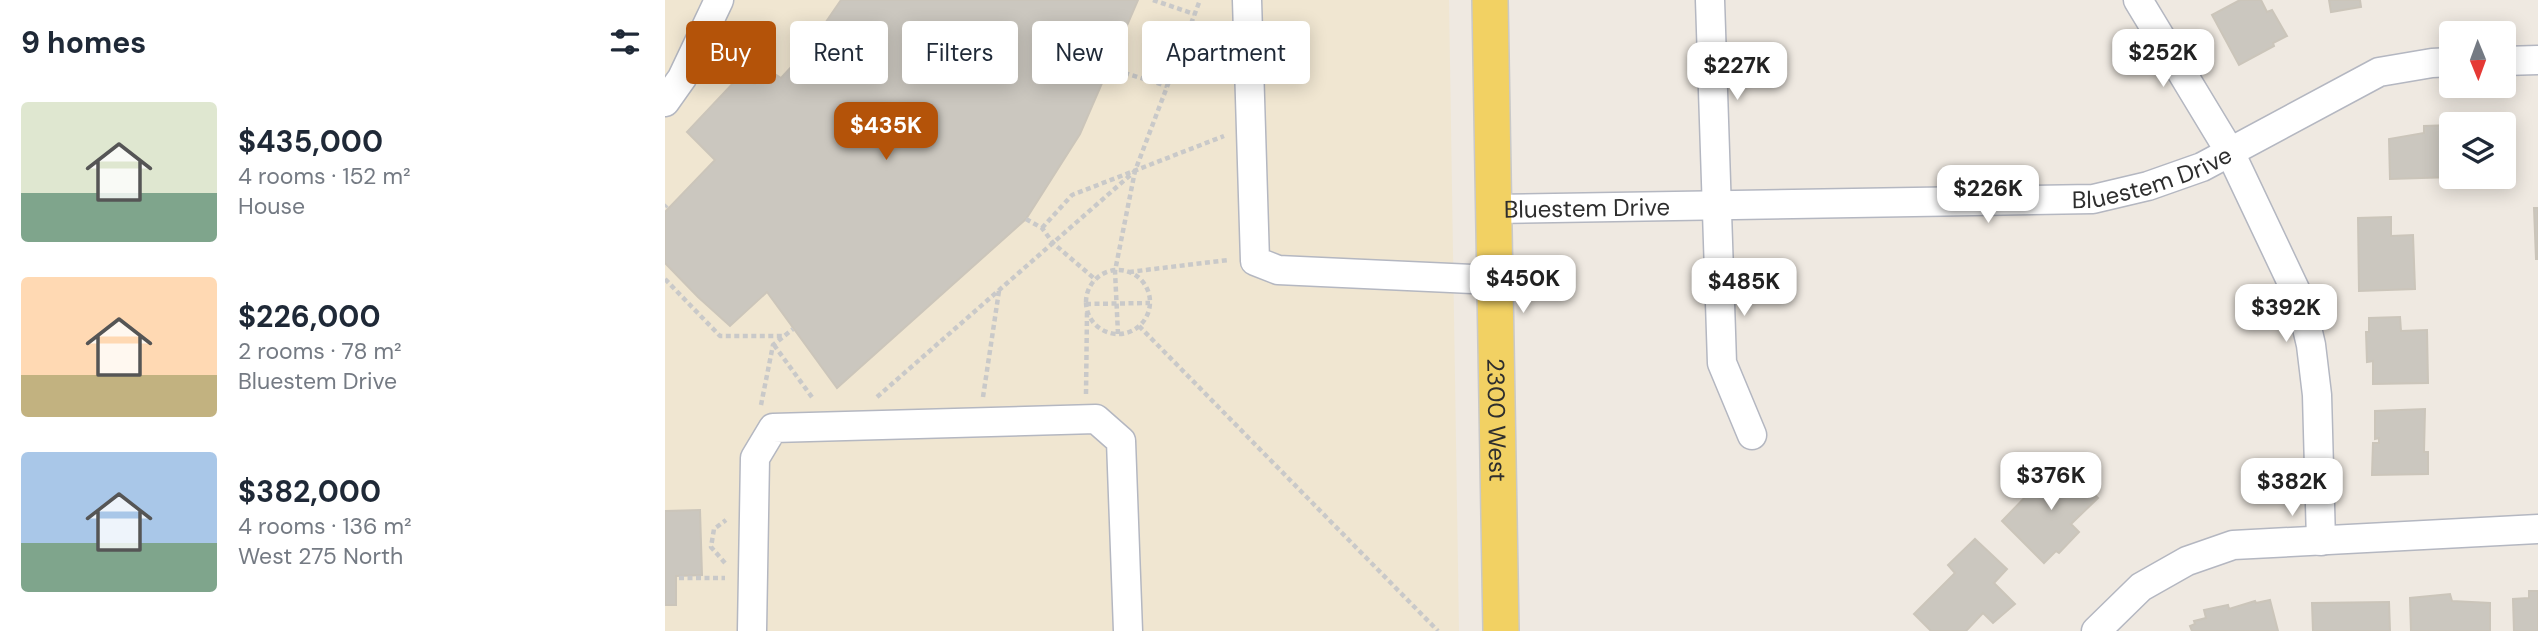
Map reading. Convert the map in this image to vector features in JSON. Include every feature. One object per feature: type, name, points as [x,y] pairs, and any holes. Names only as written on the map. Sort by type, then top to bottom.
[{"type":"main road","name":"2300 West","points":[[1490,0],[1501,631]]},
{"type":"street","points":[[665,102],[682,78],[719,0]]},
{"type":"street","points":[[1247,0],[1255,261],[1278,270],[1494,280]]},
{"type":"street","points":[[1710,0],[1722,363],[1752,435]]},
{"type":"street","points":[[2139,0],[2230,152],[2304,313],[2317,395],[2321,541]]},
{"type":"street","points":[[2517,61],[2538,61]]},
{"type":"street","name":"Bluestem Drive","points":[[1493,209],[2093,199],[2148,186],[2202,166],[2379,72],[2439,63]]},
{"type":"street","points":[[752,631],[755,458],[773,428],[1096,419],[1121,441],[1128,631]]},
{"type":"street","points":[[2095,631],[2141,587],[2187,561],[2233,545],[2538,529]]},
{"type":"path","points":[[1153,0],[1194,14]]},
{"type":"path","points":[[1118,334],[1115,271],[1135,171],[1199,0]]},
{"type":"path","points":[[1128,74],[1167,86]]},
{"type":"path","points":[[1042,228],[1072,195],[1228,135]]},
{"type":"path","points":[[874,400],[1135,171]]},
{"type":"path","points":[[1026,219],[1042,228],[1053,243],[1096,280]]},
{"type":"path","points":[[1086,403],[1086,304],[1088,291],[1101,275],[1115,271],[1128,273],[1231,260]]},
{"type":"path","points":[[1087,311],[1099,328],[1118,334],[1128,333],[1139,326],[1149,311],[1150,303],[1147,289],[1141,280],[1128,273]]},
{"type":"path","points":[[665,279],[720,336],[784,336]]},
{"type":"path","points":[[983,402],[1000,290]]},
{"type":"path","points":[[1086,304],[1150,303]]},
{"type":"path","points":[[1139,326],[1438,631]]},
{"type":"path","points":[[760,413],[773,345],[793,329]]},
{"type":"path","points":[[773,345],[820,408]]},
{"type":"path","points":[[728,567],[711,547],[715,529],[729,517]]},
{"type":"path","points":[[679,578],[737,577]]},
{"type":"shaded area","points":[[665,0],[1449,0],[1459,631],[665,631]]},
{"type":"building","points":[[841,0],[1138,0],[1128,23],[1128,21],[1032,21],[1032,84],[1102,84],[1080,134],[1026,219],[837,388],[767,292],[730,326],[665,263],[665,212],[715,160],[687,132],[732,84],[776,84],[776,75],[781,78],[790,68],[790,84],[888,84],[888,21],[827,21]]},
{"type":"building","points":[[2240,0],[2261,0],[2267,12],[2272,10],[2287,36],[2239,65],[2212,15]]},
{"type":"building","points":[[2329,0],[2360,0],[2361,7],[2331,12]]},
{"type":"building","points":[[2439,125],[2439,177],[2390,179],[2389,139],[2424,133],[2424,126]]},
{"type":"building","points":[[2534,208],[2538,208],[2538,259],[2536,259]]},
{"type":"building","points":[[2391,217],[2391,236],[2413,235],[2415,289],[2359,291],[2358,218]]},
{"type":"building","points":[[2400,317],[2401,331],[2427,330],[2428,383],[2373,384],[2373,361],[2367,362],[2366,332],[2369,332],[2369,318]]},
{"type":"building","points":[[2425,409],[2424,452],[2428,452],[2428,474],[2372,475],[2373,443],[2379,443],[2379,438],[2375,439],[2375,411]]},
{"type":"building","points":[[2060,461],[2098,498],[2071,524],[2079,532],[2059,553],[2056,551],[2044,563],[2002,521]]},
{"type":"building","points":[[700,510],[702,575],[676,576],[676,605],[665,605],[665,511]]},
{"type":"building","points":[[1975,539],[2007,569],[1994,583],[2015,604],[1993,623],[1983,613],[1966,631],[1931,631],[1914,614],[1955,573],[1948,565]]},
{"type":"building","points":[[2529,591],[2538,591],[2538,631],[2514,631],[2513,599],[2529,598]]},
{"type":"building","points":[[2450,594],[2452,601],[2490,603],[2490,631],[2411,631],[2410,598]]},
{"type":"building","points":[[2270,600],[2278,631],[2192,631],[2190,626],[2195,624],[2194,621],[2206,618],[2204,610],[2228,605],[2229,609],[2255,601]]},
{"type":"building","points":[[2389,602],[2390,631],[2313,631],[2312,603]]}]
